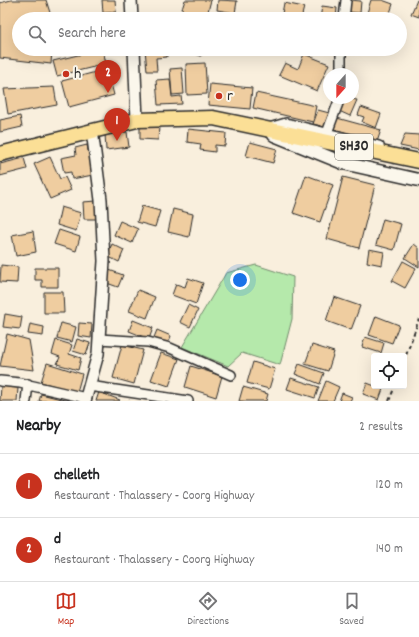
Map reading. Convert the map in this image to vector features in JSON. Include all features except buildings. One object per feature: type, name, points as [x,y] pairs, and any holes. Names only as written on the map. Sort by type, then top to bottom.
[{"type":"main road","name":"SH30","points":[[0,154],[137,120],[212,118],[288,132],[419,161]]},
{"type":"main road","points":[[259,127],[343,164],[419,180]]},
{"type":"street","points":[[131,0],[132,12]]},
{"type":"street","points":[[345,12],[346,0]]},
{"type":"street","points":[[134,56],[137,120]]},
{"type":"street","points":[[341,56],[341,68]]},
{"type":"street","points":[[327,133],[338,104]]},
{"type":"street","points":[[259,127],[286,123],[419,155]]},
{"type":"street","points":[[0,381],[28,384],[85,400],[98,354],[104,261],[101,200],[92,130]]},
{"type":"street","points":[[99,339],[148,342],[170,348],[232,375]]},
{"type":"street","points":[[26,401],[28,384]]},
{"type":"street","points":[[89,386],[188,401]]},
{"type":"path","points":[[407,353],[419,319]]},
{"type":"path","points":[[389,401],[394,389]]},
{"type":"green space","points":[[256,265],[293,277],[292,319],[280,365],[242,353],[228,366],[182,347],[226,273]]},
{"type":"place","name":"h","points":[[66,74]]},
{"type":"place","name":"d","points":[[108,93]]},
{"type":"place","name":"r","points":[[219,96]]},
{"type":"place","name":"chelleth","points":[[117,141]]}]
